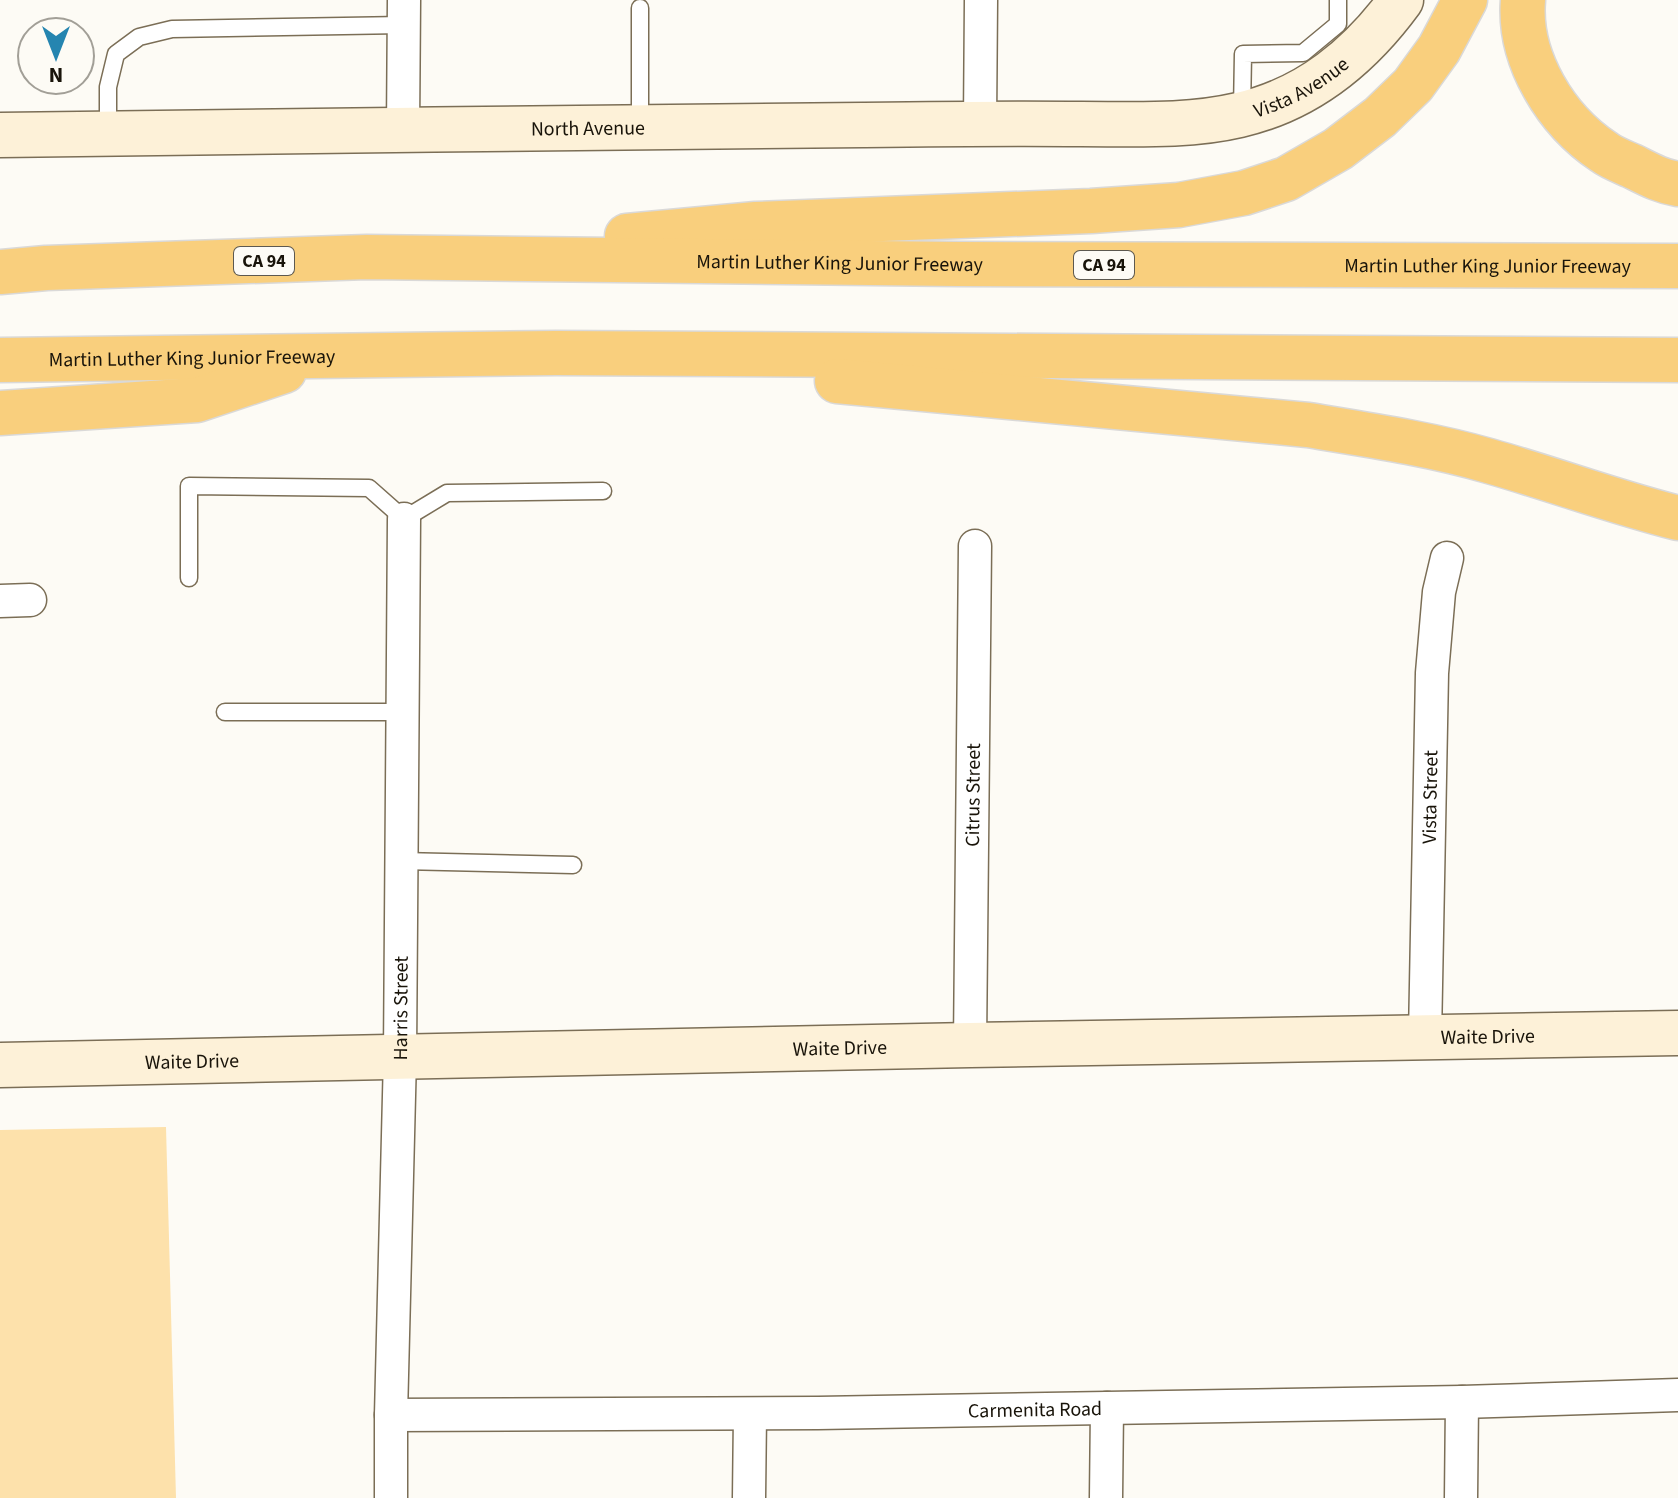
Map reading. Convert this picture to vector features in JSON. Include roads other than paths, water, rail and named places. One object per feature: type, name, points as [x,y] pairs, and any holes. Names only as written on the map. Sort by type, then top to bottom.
[{"type":"highway","points":[[529,259],[614,237],[740,225],[1106,210],[1179,205],[1244,193],[1286,179],[1338,149],[1380,117],[1413,85],[1439,49],[1465,0]]},
{"type":"highway","points":[[1523,0],[1521,21],[1530,57],[1546,90],[1566,119],[1604,152],[1661,181],[1678,184]]},
{"type":"highway","name":"Martin Luther King Junior Freeway","points":[[0,272],[367,257],[974,264],[1678,266]]},
{"type":"highway","points":[[556,353],[1308,425],[1487,460],[1678,518]]},
{"type":"highway","name":"Martin Luther King Junior Freeway","points":[[0,360],[556,353],[1678,360]]},
{"type":"highway","points":[[0,413],[197,400],[324,357]]},
{"type":"street","points":[[980,123],[981,0]]},
{"type":"street","name":"Vista Avenue","points":[[1174,124],[1242,115],[1306,89],[1359,50],[1381,27],[1400,0]]},
{"type":"street","points":[[403,130],[404,12]]},
{"type":"street","name":"North Avenue","points":[[0,135],[980,123],[1174,124]]},
{"type":"street","name":"Harris Street","points":[[391,1498],[400,1056],[404,519]]},
{"type":"street","name":"Citrus Street","points":[[970,1045],[975,546]]},
{"type":"street","name":"Vista Street","points":[[1425,1037],[1432,673],[1439,592],[1447,558]]},
{"type":"street","name":"Waite Drive","points":[[0,1065],[1678,1033]]},
{"type":"street","name":"Carmenita Road","points":[[391,1415],[750,1414],[1462,1402],[1678,1395]]},
{"type":"street","points":[[1461,1498],[1462,1402]]},
{"type":"street","points":[[1106,1498],[1107,1408]]},
{"type":"street","points":[[749,1498],[750,1414]]},
{"type":"lane","points":[[1242,115],[1243,54],[1303,53],[1338,24],[1338,0]]},
{"type":"lane","points":[[640,8],[641,127]]},
{"type":"lane","points":[[108,133],[108,87],[116,54],[139,37],[172,29],[404,12]]},
{"type":"lane","points":[[189,578],[189,486],[369,488],[404,519],[447,493],[603,491]]},
{"type":"lane","points":[[225,712],[403,712]]},
{"type":"lane","points":[[401,861],[573,865]]}]
